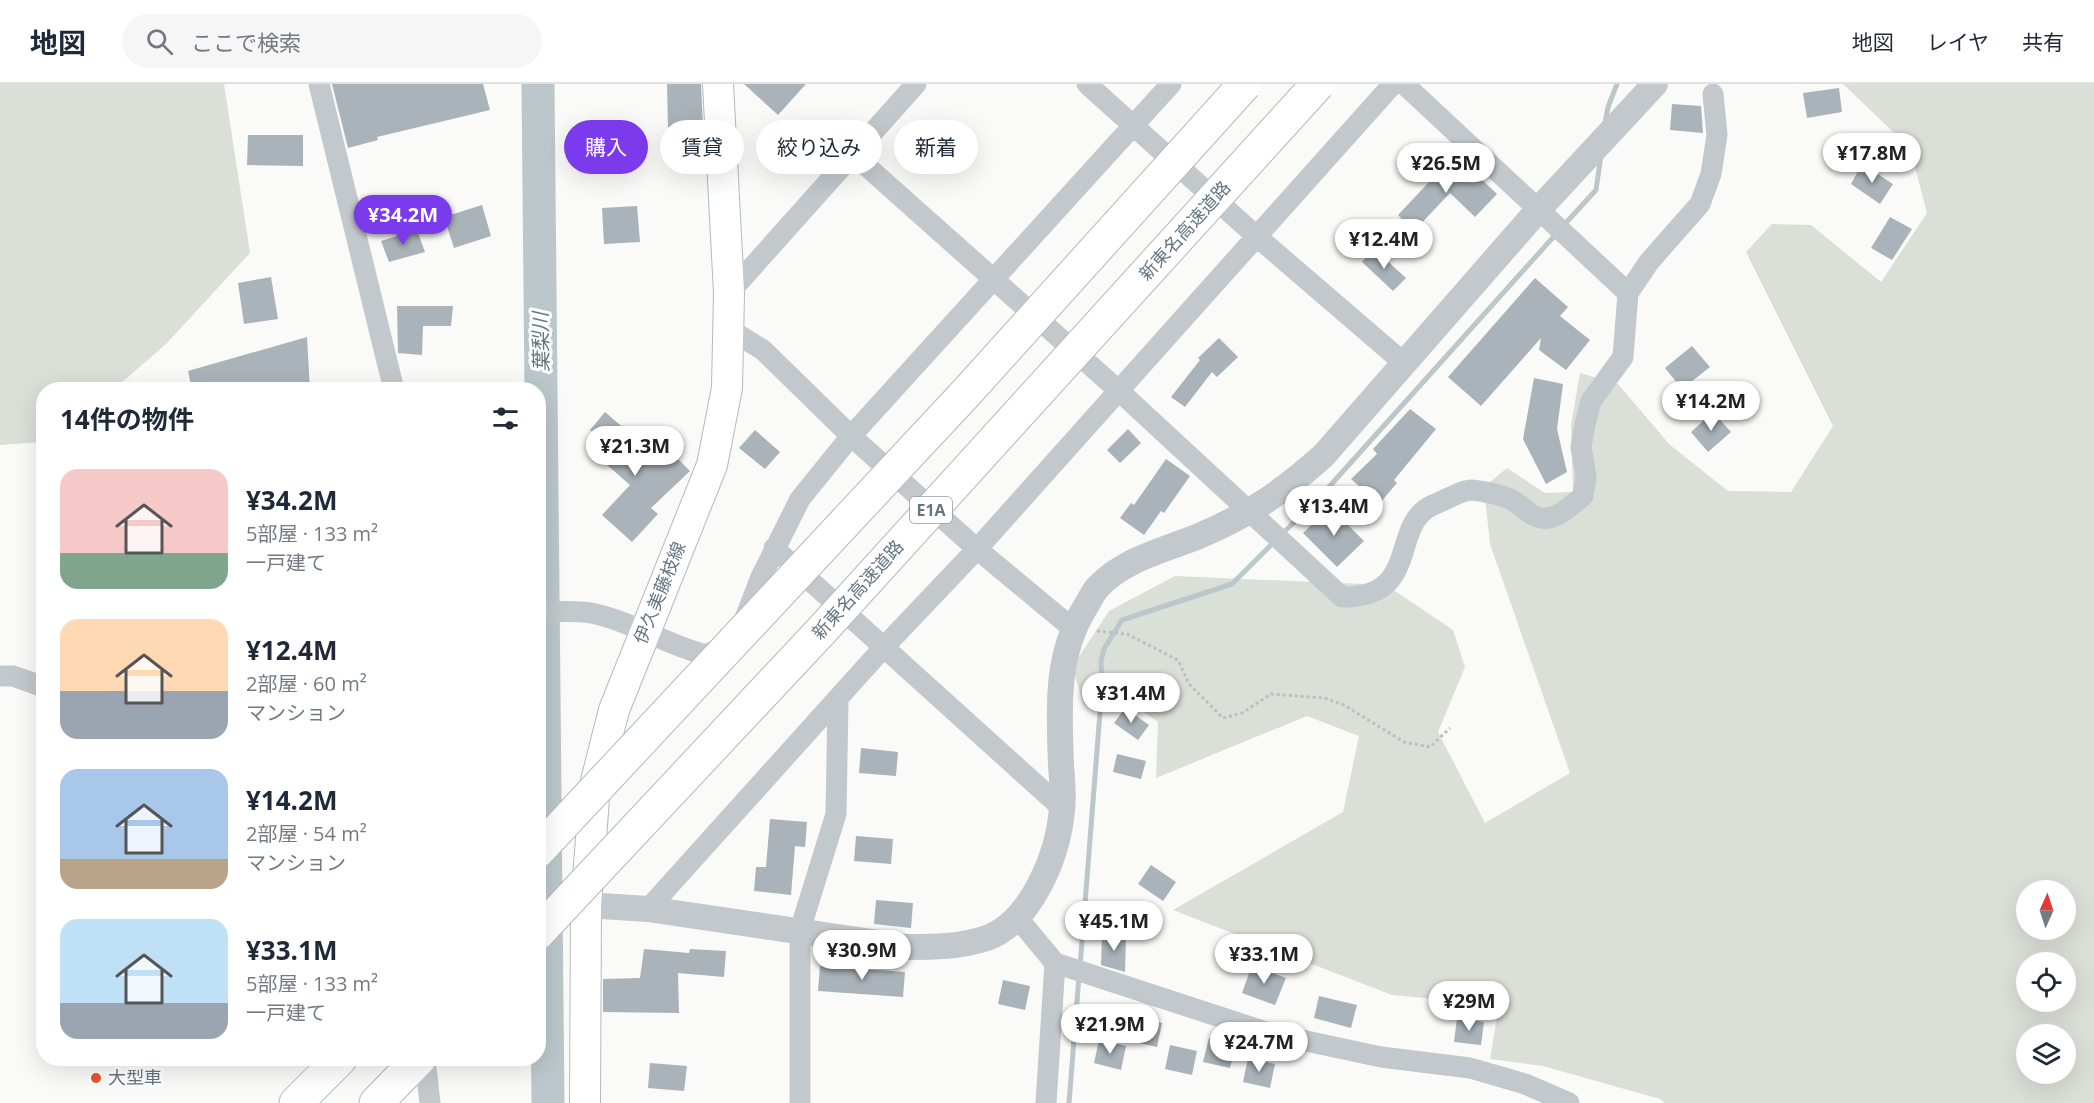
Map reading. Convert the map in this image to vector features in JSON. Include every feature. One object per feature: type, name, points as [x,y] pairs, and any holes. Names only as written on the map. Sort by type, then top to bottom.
[{"type":"highway","points":[[546,842],[966,393],[1245,84]]},
{"type":"highway","name":"新東名高速道路","points":[[546,924],[823,629],[1318,84]]},
{"type":"highway","points":[[303,1097],[333,1066]]},
{"type":"highway","points":[[376,1103],[412,1066]]},
{"type":"main road","name":"伊久美藤枝線","points":[[585,1103],[586,905],[595,784],[614,710],[712,465],[727,388],[729,293],[718,84]]},
{"type":"street","points":[[319,84],[392,382]]},
{"type":"street","points":[[882,123],[916,84]]},
{"type":"street","points":[[1087,84],[1255,235],[1405,364]]},
{"type":"street","points":[[546,612],[590,613],[645,630],[679,648],[706,655],[723,648],[737,633],[749,611],[774,548],[800,500],[851,436],[1172,84]]},
{"type":"street","points":[[648,909],[838,701],[884,647],[977,549],[1255,235],[1393,84]]},
{"type":"street","points":[[1404,84],[1628,293]]},
{"type":"street","points":[[586,905],[648,909],[906,946],[946,947],[988,937],[1017,916],[1029,905],[1041,882],[1058,836],[1063,809],[1059,701],[1072,628],[1098,586],[1137,559],[1200,536],[1250,511],[1285,490],[1324,455],[1539,209],[1654,84]]},
{"type":"street","points":[[875,174],[1118,390],[1342,597],[1363,597],[1386,585],[1404,556],[1415,520],[1429,507],[1470,490],[1510,499],[1536,518],[1552,517],[1583,496],[1586,477],[1581,447],[1585,424],[1591,401],[1623,357],[1628,293],[1649,262],[1700,204],[1711,174],[1715,145],[1713,94]]},
{"type":"street","points":[[729,293],[837,174]]},
{"type":"street","points":[[729,329],[763,350],[851,436],[977,549],[1072,628]]},
{"type":"street","points":[[774,548],[1063,809]]},
{"type":"street","points":[[0,676],[13,676],[36,684]]},
{"type":"street","points":[[800,1103],[800,930],[836,814],[838,701]]},
{"type":"street","points":[[1017,916],[1055,963],[1269,1033],[1381,1057],[1470,1068],[1525,1084],[1569,1103]]},
{"type":"street","points":[[1046,1103],[1055,963]]},
{"type":"street","points":[[426,1066],[430,1103]]},
{"type":"path","points":[[1072,628],[1127,634],[1178,660],[1189,684],[1223,718],[1242,713],[1271,694],[1324,698],[1344,705],[1404,742],[1430,747],[1450,728]]},
{"type":"shaded area","points":[[0,84],[224,84],[250,253],[166,344],[122,382],[36,382],[36,442],[0,445]]},
{"type":"shaded area","points":[[1843,84],[2094,84],[2094,1103],[1665,1103],[1660,1099],[1543,1066],[1490,1059],[1499,1005],[1392,995],[1173,910],[1343,812],[1359,736],[1307,716],[1156,778],[1158,722],[1126,700],[1084,705],[1072,667],[1109,611],[1175,576],[1386,585],[1453,630],[1465,667],[1438,732],[1485,823],[1570,773],[1490,544],[1484,487],[1507,468],[1545,493],[1573,492],[1571,425],[1580,373],[1618,384],[1670,445],[1728,491],[1791,492],[1833,426],[1746,252],[1772,224],[1811,225],[1881,282],[1927,213],[1910,148]]},
{"type":"building","points":[[332,84],[483,84],[490,110],[377,137],[378,140],[348,148]]},
{"type":"building","points":[[667,84],[701,84],[703,120],[668,120]]},
{"type":"building","points":[[744,84],[806,84],[778,115]]},
{"type":"building","points":[[1839,88],[1842,112],[1807,118],[1803,93]]},
{"type":"building","points":[[1672,104],[1701,106],[1703,133],[1670,130]]},
{"type":"building","points":[[248,135],[303,135],[303,166],[247,165]]},
{"type":"building","points":[[1440,156],[1472,183],[1479,177],[1497,194],[1475,217],[1450,193],[1414,231],[1398,215],[1430,181],[1424,176]]},
{"type":"building","points":[[1862,164],[1893,184],[1880,204],[1851,184]]},
{"type":"building","points":[[482,205],[491,236],[454,248],[444,217]]},
{"type":"building","points":[[637,206],[640,242],[604,244],[602,208]]},
{"type":"building","points":[[1890,217],[1912,229],[1892,260],[1871,248]]},
{"type":"building","points":[[417,230],[425,252],[389,262],[381,241]]},
{"type":"building","points":[[1374,249],[1406,278],[1393,291],[1362,262]]},
{"type":"building","points":[[271,277],[278,319],[244,324],[238,283]]},
{"type":"building","points":[[1535,278],[1568,307],[1560,316],[1590,340],[1566,370],[1539,350],[1541,338],[1481,406],[1448,377]]},
{"type":"building","points":[[397,306],[453,306],[451,326],[423,326],[422,355],[398,353]]},
{"type":"building","points":[[307,337],[310,382],[190,382],[188,371]]},
{"type":"building","points":[[1219,338],[1238,357],[1217,377],[1212,372],[1185,407],[1171,397],[1200,360],[1198,358]]},
{"type":"building","points":[[1692,346],[1710,367],[1682,389],[1665,368]]},
{"type":"building","points":[[1534,378],[1563,384],[1557,429],[1567,472],[1546,484],[1523,439]]},
{"type":"building","points":[[1410,409],[1436,429],[1394,480],[1397,483],[1379,504],[1351,479],[1377,454],[1373,449]]},
{"type":"building","points":[[605,412],[664,463],[673,454],[690,471],[651,508],[658,514],[632,542],[602,515],[630,485],[598,457],[608,446],[590,430]]},
{"type":"building","points":[[1713,412],[1731,432],[1708,452],[1691,432]]},
{"type":"building","points":[[1128,429],[1141,443],[1120,463],[1107,450]]},
{"type":"building","points":[[755,430],[780,452],[765,469],[739,448]]},
{"type":"building","points":[[1166,459],[1190,476],[1164,513],[1161,511],[1144,535],[1120,518],[1131,503],[1134,505]]},
{"type":"building","points":[[1330,507],[1364,541],[1337,567],[1303,533]]},
{"type":"building","points":[[1125,708],[1149,725],[1138,740],[1114,723]]},
{"type":"building","points":[[861,748],[898,752],[896,776],[859,773]]},
{"type":"building","points":[[1117,754],[1146,761],[1141,779],[1113,772]]},
{"type":"building","points":[[770,819],[807,822],[805,847],[795,846],[791,895],[754,891],[756,867],[766,867]]},
{"type":"building","points":[[856,836],[893,839],[891,864],[854,861]]},
{"type":"building","points":[[1151,865],[1176,882],[1163,901],[1138,884]]},
{"type":"building","points":[[876,900],[913,903],[911,928],[874,924]]},
{"type":"building","points":[[1102,935],[1126,936],[1125,972],[1101,965]]},
{"type":"building","points":[[644,949],[689,953],[690,949],[726,951],[724,977],[678,973],[679,1013],[603,1012],[603,979],[640,978]]},
{"type":"building","points":[[1252,965],[1286,978],[1275,1005],[1242,993]]},
{"type":"building","points":[[820,966],[905,972],[903,997],[818,991]]},
{"type":"building","points":[[1003,980],[1030,986],[1025,1010],[998,1004]]},
{"type":"building","points":[[1319,996],[1357,1005],[1351,1028],[1314,1018]]},
{"type":"building","points":[[1135,1017],[1162,1023],[1157,1047],[1130,1041]]},
{"type":"building","points":[[1457,1018],[1484,1022],[1481,1045],[1454,1042]]},
{"type":"building","points":[[1209,1038],[1236,1044],[1230,1068],[1203,1062]]},
{"type":"building","points":[[1099,1040],[1126,1046],[1121,1070],[1094,1063]]},
{"type":"building","points":[[1170,1045],[1197,1051],[1192,1075],[1165,1069]]},
{"type":"building","points":[[1248,1058],[1275,1064],[1270,1088],[1243,1082]]},
{"type":"building","points":[[650,1063],[687,1066],[684,1091],[648,1088]]},
{"type":"waterway","name":"葉梨川","points":[[538,84],[541,382]]},
{"type":"waterway","points":[[1605,123],[1608,107],[1617,84]]},
{"type":"waterway","points":[[1563,226],[1596,190],[1601,155]]},
{"type":"waterway","points":[[1282,534],[1319,498],[1557,233]]},
{"type":"waterway","points":[[1080,967],[1102,687],[1101,661],[1104,649],[1122,620],[1232,584],[1275,541]]},
{"type":"waterway","name":"葉梨川","points":[[546,899],[548,1103]]},
{"type":"waterway","points":[[1069,1103],[1079,976]]},
{"type":"place","name":"大型車","points":[[96,1078]]}]
